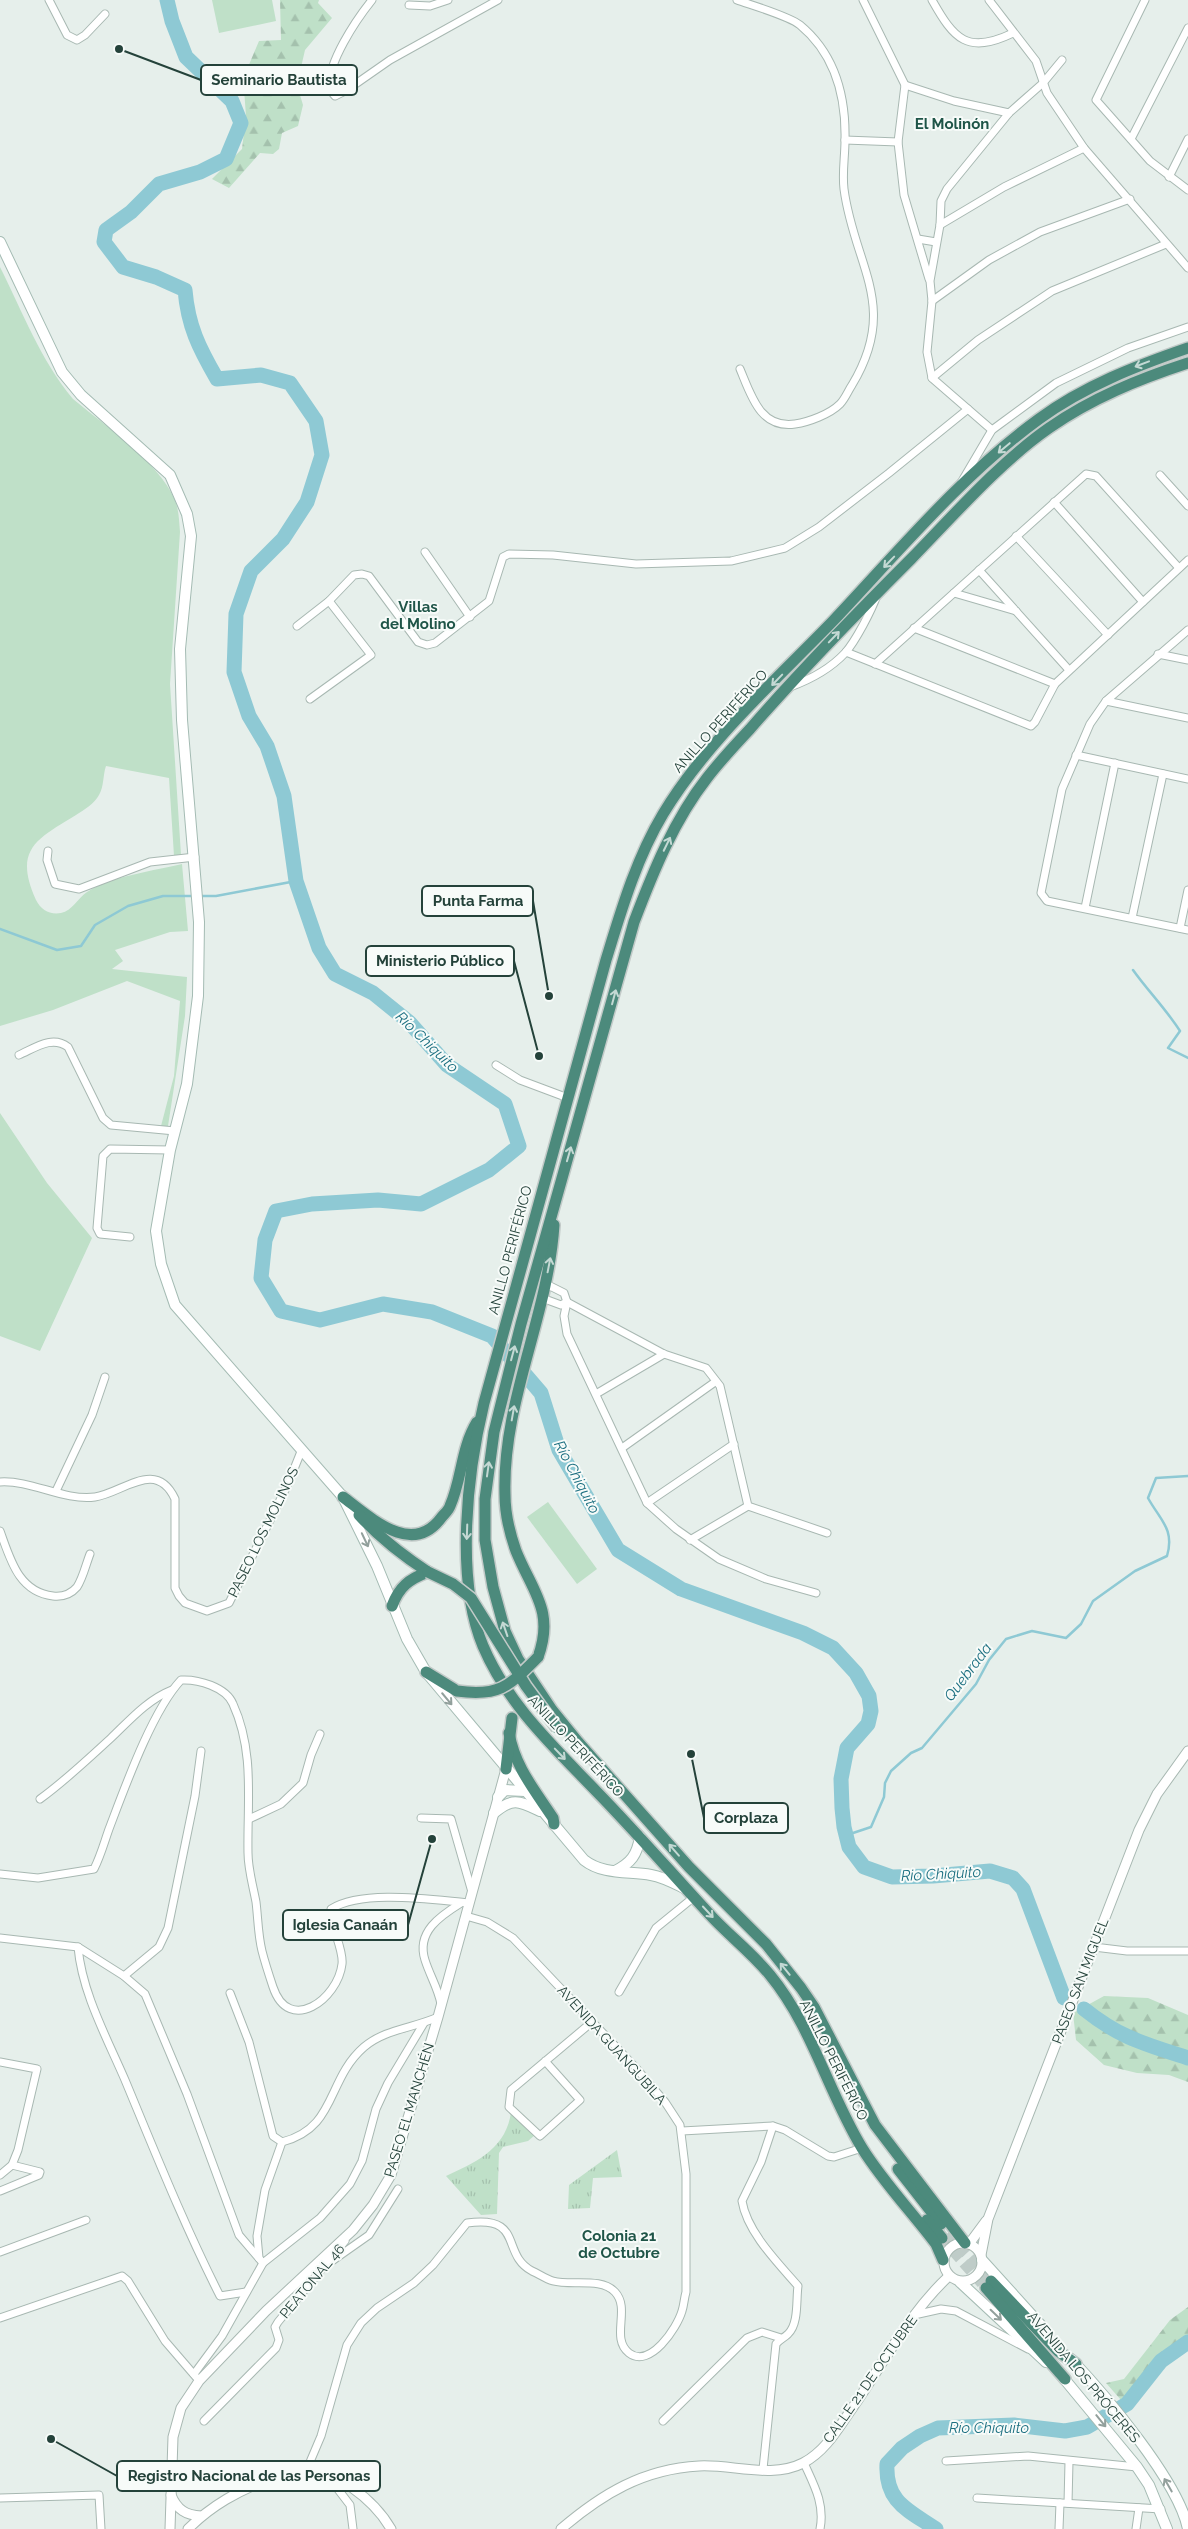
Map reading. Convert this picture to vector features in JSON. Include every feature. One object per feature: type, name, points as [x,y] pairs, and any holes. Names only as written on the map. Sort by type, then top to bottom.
[{"type":"highway","name":"ANILLO PERIFÉRICO","points":[[943,2260],[936,2244],[862,2148],[798,2017],[770,1975],[690,1894],[640,1837],[527,1718],[493,1668],[482,1644],[474,1614],[466,1546],[471,1466],[481,1414],[508,1311],[621,911],[640,859],[662,815],[700,763],[735,722],[956,492],[1038,419],[1078,393],[1139,365],[1188,348]]},
{"type":"highway","name":"ANILLO PERIFÉRICO","points":[[967,2243],[875,2125],[814,2007],[801,1988],[766,1944],[689,1867],[611,1781],[552,1710],[523,1667],[505,1631],[493,1587],[485,1540],[484,1500],[488,1467],[505,1382],[634,922],[654,872],[675,828],[706,778],[785,689],[878,591],[1009,462],[1048,429],[1084,406],[1142,378],[1188,363]]},
{"type":"highway","points":[[426,1672],[457,1691],[476,1694],[493,1692],[511,1684],[538,1657],[545,1630],[544,1613],[538,1594],[516,1550],[507,1518],[505,1497],[507,1447],[517,1389],[546,1284],[553,1246],[556,1200]]},
{"type":"highway","points":[[344,1496],[393,1531],[412,1536],[433,1528],[450,1507],[469,1435],[481,1414]]},
{"type":"highway","points":[[344,1496],[376,1534],[403,1556],[428,1572],[453,1584],[471,1598],[526,1686],[557,1728],[587,1760],[611,1781]]},
{"type":"highway","points":[[392,1606],[398,1591],[406,1582],[428,1572]]},
{"type":"highway","points":[[506,1769],[512,1718]]},
{"type":"highway","points":[[509,1733],[512,1754],[553,1818],[554,1824]]},
{"type":"highway","points":[[798,2017],[810,2030],[849,2111],[875,2157],[945,2236],[877,2139],[801,1988]]},
{"type":"highway","points":[[1065,2379],[988,2284],[1058,2351],[1076,2364]]},
{"type":"main road","points":[[0,242],[62,372],[81,395],[170,475],[187,514],[191,536],[180,649],[182,720],[197,885],[197,1016],[187,1084],[170,1150],[156,1231],[161,1264],[175,1305],[344,1496],[377,1566],[392,1606],[426,1672],[584,1860],[592,1867],[653,1875],[690,1894]]},
{"type":"main road","points":[[498,1797],[505,1790],[525,1791]]},
{"type":"main road","points":[[494,1813],[504,1804],[515,1801],[543,1812]]},
{"type":"main road","points":[[615,1871],[632,1860],[638,1848],[640,1837]]},
{"type":"main road","name":"AVENIDA LOS PRÓCERES","points":[[981,2257],[1090,2380],[1139,2443],[1168,2483],[1188,2529]]},
{"type":"main road","name":"AVENIDA LOS PRÓCERES","points":[[960,2282],[1076,2390],[1126,2452],[1149,2485],[1167,2529]]},
{"type":"street","points":[[49,0],[67,35],[77,40],[85,35],[105,14]]},
{"type":"street","points":[[372,0],[347,38],[330,76],[329,89],[335,96],[347,90],[390,60],[496,1]]},
{"type":"street","points":[[408,5],[430,6],[448,0]]},
{"type":"street","points":[[486,0],[496,1]]},
{"type":"street","points":[[737,0],[799,24],[817,43],[839,79],[843,100],[845,140],[844,189],[855,237],[870,282],[875,308],[865,360],[840,404],[818,417],[783,425],[769,420],[755,405],[740,369]]},
{"type":"street","points":[[863,0],[906,85],[898,142],[904,195],[930,281],[932,301],[927,352],[932,378],[992,430]]},
{"type":"street","points":[[932,0],[949,30],[960,38],[985,43],[997,41],[1013,33]]},
{"type":"street","points":[[989,0],[1036,61],[1047,93],[1084,148],[1188,268]]},
{"type":"street","points":[[1145,0],[1096,100],[1150,162],[1188,190]]},
{"type":"street","points":[[1131,139],[1188,28]]},
{"type":"street","points":[[930,281],[940,225],[941,201],[947,189],[1009,113],[1043,83],[1062,60]]},
{"type":"street","points":[[906,85],[954,101],[1009,113]]},
{"type":"street","points":[[1169,177],[1188,139]]},
{"type":"street","points":[[845,140],[898,142]]},
{"type":"street","points":[[940,225],[996,191],[1084,148]]},
{"type":"street","points":[[932,301],[989,260],[1040,232],[1130,199]]},
{"type":"street","points":[[918,240],[936,242]]},
{"type":"street","points":[[932,378],[978,340],[1052,291],[1166,244]]},
{"type":"street","points":[[956,492],[992,430],[1056,383],[1128,348],[1188,327]]},
{"type":"street","points":[[297,626],[330,601],[354,575],[362,574],[369,576],[418,642],[427,645],[435,643],[490,602],[503,558],[509,554],[553,555],[636,564],[731,562],[785,548],[834,515],[968,409]]},
{"type":"street","points":[[875,664],[1083,476],[1093,474],[1180,568]]},
{"type":"street","points":[[1160,474],[1188,506]]},
{"type":"street","points":[[1054,502],[1143,602]]},
{"type":"street","points":[[1016,536],[1108,635]]},
{"type":"street","points":[[425,552],[470,617]]},
{"type":"street","points":[[846,652],[1028,726],[1035,722],[1055,684],[1188,560]]},
{"type":"street","points":[[979,570],[1069,670]]},
{"type":"street","points":[[785,689],[810,680],[846,652],[871,613],[878,591]]},
{"type":"street","points":[[954,592],[1016,611]]},
{"type":"street","points":[[310,699],[372,655],[330,601]]},
{"type":"street","points":[[914,628],[1055,684]]},
{"type":"street","points":[[1188,630],[1106,701],[1090,724],[1062,789],[1041,893],[1047,902],[1085,908],[1188,930]]},
{"type":"street","points":[[1158,654],[1188,660]]},
{"type":"street","points":[[1106,701],[1188,718]]},
{"type":"street","points":[[1076,755],[1188,780]]},
{"type":"street","points":[[1085,908],[1115,763]]},
{"type":"street","points":[[1132,918],[1163,774]]},
{"type":"street","points":[[48,851],[47,860],[55,884],[79,889],[150,862],[195,857]]},
{"type":"street","points":[[1180,928],[1188,890]]},
{"type":"street","points":[[19,1055],[51,1041],[61,1042],[68,1047],[103,1118],[111,1125],[175,1131]]},
{"type":"street","points":[[496,1065],[520,1080],[568,1098]]},
{"type":"street","points":[[130,1237],[100,1234],[97,1228],[103,1156],[110,1149],[170,1150]]},
{"type":"street","points":[[546,1284],[564,1292],[567,1302],[564,1316],[567,1334],[647,1502],[690,1540],[719,1559],[766,1579],[816,1593]]},
{"type":"street","points":[[542,1298],[561,1305],[567,1302]]},
{"type":"street","points":[[567,1302],[664,1354],[706,1368],[720,1386],[748,1506]]},
{"type":"street","points":[[596,1394],[664,1354]]},
{"type":"street","points":[[56,1491],[92,1415],[106,1377]]},
{"type":"street","points":[[622,1448],[715,1382]]},
{"type":"street","points":[[647,1502],[734,1444]]},
{"type":"street","name":"PASEO LOS MOLINOS","points":[[0,1482],[18,1482],[80,1497],[95,1497],[110,1493],[136,1481],[151,1478],[162,1482],[171,1490],[175,1499],[175,1588],[185,1603],[207,1611],[229,1603],[288,1484],[302,1449]]},
{"type":"street","points":[[690,1540],[748,1506],[827,1533]]},
{"type":"street","points":[[0,1531],[16,1572],[23,1581],[46,1595],[60,1597],[69,1594],[77,1586],[90,1554]]},
{"type":"street","points":[[0,1874],[38,1878],[94,1869],[104,1851],[108,1831],[148,1733],[172,1690],[181,1680],[192,1680],[221,1691],[232,1702],[240,1722],[248,1763],[248,1855],[261,1949],[276,1994],[284,2006],[295,2011],[308,2009],[324,1999],[342,1964],[331,1917],[331,1909],[339,1904],[380,1898],[465,1903]]},
{"type":"street","points":[[40,1800],[62,1783],[134,1715],[160,1695],[172,1690]]},
{"type":"street","points":[[249,1820],[281,1804],[303,1783],[310,1755],[320,1734]]},
{"type":"street","points":[[124,1976],[159,1947],[168,1928],[195,1796],[201,1751]]},
{"type":"street","name":"PASEO SAN MIGUEL","points":[[981,2257],[988,2219],[1139,1830],[1157,1794],[1188,1751]]},
{"type":"street","name":"PASEO EL MANCHÉN","points":[[170,2529],[173,2437],[181,2408],[196,2377],[353,2230],[373,2205],[391,2175],[466,1916],[465,1903],[472,1892],[506,1769]]},
{"type":"street","points":[[421,1818],[450,1819],[472,1892]]},
{"type":"street","points":[[619,1992],[656,1928],[690,1894]]},
{"type":"street","points":[[441,2005],[434,1979],[424,1959],[422,1944],[428,1928],[442,1914],[465,1903]]},
{"type":"street","name":"AVENIDA GUANGUBILA","points":[[306,2469],[321,2436],[347,2345],[361,2323],[377,2308],[414,2283],[433,2265],[467,2223],[486,2220],[498,2225],[510,2236],[516,2256],[529,2269],[552,2281],[607,2286],[619,2298],[620,2335],[623,2347],[630,2354],[638,2357],[652,2354],[675,2326],[682,2311],[686,2292],[686,2174],[682,2131],[665,2102],[513,1938],[486,1922],[466,1916]]},
{"type":"street","points":[[0,1938],[78,1948],[124,1976],[145,1994],[187,2094],[238,2235],[261,2261]]},
{"type":"street","points":[[1094,1947],[1127,1951],[1188,1952]]},
{"type":"street","points":[[78,1948],[80,1966],[104,2030],[165,2180],[204,2264],[220,2296],[246,2292]]},
{"type":"street","points":[[230,1993],[249,2042],[274,2136],[282,2142]]},
{"type":"street","points":[[282,2142],[297,2138],[312,2129],[324,2114],[341,2076],[363,2048],[382,2035],[438,2017]]},
{"type":"street","points":[[545,2061],[580,2100],[540,2136],[509,2107],[511,2090],[545,2061],[592,2022]]},
{"type":"street","points":[[0,2318],[122,2276],[128,2281],[165,2340],[196,2377],[222,2336],[261,2261],[320,2218],[350,2184],[362,2161],[376,2109],[388,2083],[424,2023]]},
{"type":"street","points":[[0,2062],[37,2069],[18,2150],[12,2165],[0,2175]]},
{"type":"street","points":[[763,2469],[770,2387],[776,2344],[792,2327],[798,2286],[766,2250],[744,2211],[742,2201],[761,2162],[773,2126]]},
{"type":"street","points":[[682,2131],[773,2126],[785,2130],[828,2156],[834,2157],[862,2148]]},
{"type":"street","points":[[261,2261],[257,2236],[265,2190],[282,2142]]},
{"type":"street","points":[[0,2191],[39,2175],[40,2172],[12,2165]]},
{"type":"street","points":[[328,2264],[369,2235],[398,2189]]},
{"type":"street","name":"PASEO SAN MIGUEL","points":[[967,2243],[988,2219]]},
{"type":"street","points":[[0,2252],[86,2220]]},
{"type":"street","name":"PEATONAL 46","points":[[204,2422],[276,2348],[280,2340],[275,2327],[278,2322],[328,2264],[353,2230]]},
{"type":"street","points":[[967,2243],[981,2257],[981,2268],[976,2276],[969,2281],[960,2282],[949,2276],[944,2269],[943,2260],[946,2252],[952,2246],[967,2243]]},
{"type":"street","name":"CALLE 21 DE OCTUBRE","points":[[561,2529],[586,2508],[623,2485],[642,2476],[699,2466],[780,2469],[804,2463],[831,2439],[914,2315],[949,2276]]},
{"type":"street","points":[[914,2315],[941,2309],[956,2311],[1033,2352]]},
{"type":"street","points":[[663,2420],[747,2338],[762,2332],[781,2338]]},
{"type":"street","points":[[946,2462],[1028,2456],[1069,2462],[1137,2467]]},
{"type":"street","points":[[1059,2529],[1069,2462]]},
{"type":"street","points":[[804,2463],[818,2493],[822,2512],[820,2529]]},
{"type":"street","points":[[188,2529],[201,2516],[221,2501],[243,2489],[290,2470],[306,2469],[327,2475],[366,2497],[375,2506],[391,2529]]},
{"type":"street","points":[[327,2475],[350,2505],[353,2529]]},
{"type":"street","points":[[170,2492],[181,2510],[188,2515],[201,2516]]},
{"type":"street","points":[[0,2498],[99,2495],[100,2529]]},
{"type":"street","points":[[977,2498],[1160,2509]]},
{"type":"street","points":[[1136,2529],[1139,2508]]},
{"type":"green space","points":[[212,0],[272,0],[276,21],[219,33]]},
{"type":"green space","points":[[280,0],[319,0],[318,3],[332,18],[305,50],[297,85],[303,105],[298,126],[282,133],[279,149],[273,154],[260,153],[229,188],[212,179],[242,149],[246,116],[244,89],[248,67],[259,41],[281,40]]},
{"type":"green space","points":[[0,267],[51,369],[73,399],[129,445],[156,471],[167,485],[178,510],[180,532],[170,684],[181,855],[174,856],[169,778],[106,766],[101,792],[97,798],[92,804],[40,839],[28,857],[27,869],[38,904],[46,911],[61,913],[72,907],[87,892],[97,886],[133,875],[182,864],[188,931],[170,932],[115,950],[123,961],[112,969],[187,977],[185,1016],[168,1126],[161,1126],[174,1076],[180,1001],[127,981],[53,1010],[0,1026]]},
{"type":"green space","points":[[0,1113],[47,1183],[92,1238],[40,1351],[0,1336]]},
{"type":"green space","points":[[548,1502],[597,1569],[577,1584],[527,1517]]},
{"type":"green space","points":[[1104,1996],[1148,1998],[1188,2015],[1188,2082],[1169,2075],[1137,2073],[1104,2065],[1076,2040],[1073,2013]]},
{"type":"green space","points":[[511,2112],[535,2135],[528,2141],[503,2147],[499,2153],[497,2214],[481,2215],[446,2176],[488,2153],[503,2136]]},
{"type":"green space","points":[[617,2150],[622,2177],[593,2178],[590,2208],[568,2209],[569,2185]]},
{"type":"green space","points":[[1188,2307],[1188,2350],[1175,2357],[1139,2395],[1121,2400],[1106,2383],[1124,2379],[1170,2320]]},
{"type":"waterway","name":"Río Chiquito","points":[[167,0],[172,21],[186,57],[232,101],[241,123],[226,159],[200,172],[159,184],[131,212],[106,230],[104,242],[123,267],[156,277],[185,290],[186,303],[195,336],[217,379],[261,375],[290,383],[316,421],[322,455],[307,502],[283,539],[251,571],[236,614],[234,672],[249,716],[267,746],[284,796],[296,881],[319,948],[335,974],[373,993],[409,1022],[447,1065],[505,1104],[519,1146],[489,1170],[421,1204],[378,1200],[312,1204],[276,1211],[265,1240],[261,1278],[281,1311],[320,1320],[383,1304],[432,1312],[492,1336],[541,1393],[559,1450],[618,1550],[681,1589],[803,1633],[833,1648],[856,1673],[869,1696],[871,1711],[868,1724],[847,1748],[841,1779],[842,1808],[849,1847],[864,1867],[892,1877],[933,1876],[990,1871],[1013,1878],[1023,1889],[1064,1998]]},
{"type":"waterway","points":[[199,896],[216,896],[296,881]]},
{"type":"waterway","points":[[0,929],[57,950],[81,946],[95,925],[128,906],[163,896],[194,896]]},
{"type":"waterway","name":"Quebrada","points":[[1133,970],[1180,1031],[1168,1048],[1188,1058]]},
{"type":"waterway","name":"Quebrada","points":[[847,1835],[871,1827],[884,1797],[885,1783],[891,1771],[911,1753],[922,1748],[976,1684],[989,1660],[1006,1639],[1032,1631],[1066,1638],[1081,1624],[1093,1601],[1135,1571],[1167,1556],[1169,1547],[1168,1532],[1148,1498],[1156,1478],[1188,1476]]},
{"type":"waterway","name":"Río Chiquito","points":[[1084,2009],[1121,2034],[1188,2058]]},
{"type":"waterway","name":"Río Chiquito","points":[[936,2529],[900,2504],[890,2488],[887,2477],[887,2464],[902,2448],[920,2436],[938,2428],[1014,2425],[1065,2431],[1087,2427],[1127,2404],[1161,2361],[1188,2342]]},
{"type":"tunnel","points":[[948,2233],[991,2281]]},
{"type":"tunnel","points":[[942,2238],[986,2288]]},
{"type":"place","name":"Seminario Bautista","points":[[119,49]]},
{"type":"place","name":"Punta Farma","points":[[549,996]]},
{"type":"place","name":"Ministerio Público","points":[[539,1056]]},
{"type":"place","name":"Corplaza","points":[[691,1754]]},
{"type":"place","name":"Iglesia Canaán","points":[[432,1839]]},
{"type":"place","name":"Registro Nacional de las Personas","points":[[51,2439]]},
{"type":"district","name":"El Molinón","points":[[952,124]]},
{"type":"district","name":"Villas del Molino","points":[[418,616]]},
{"type":"district","name":"Colonia 21 de Octubre","points":[[619,2244]]},
{"type":"water label","name":"Rio Chiquito","points":[[941,1874]]}]
